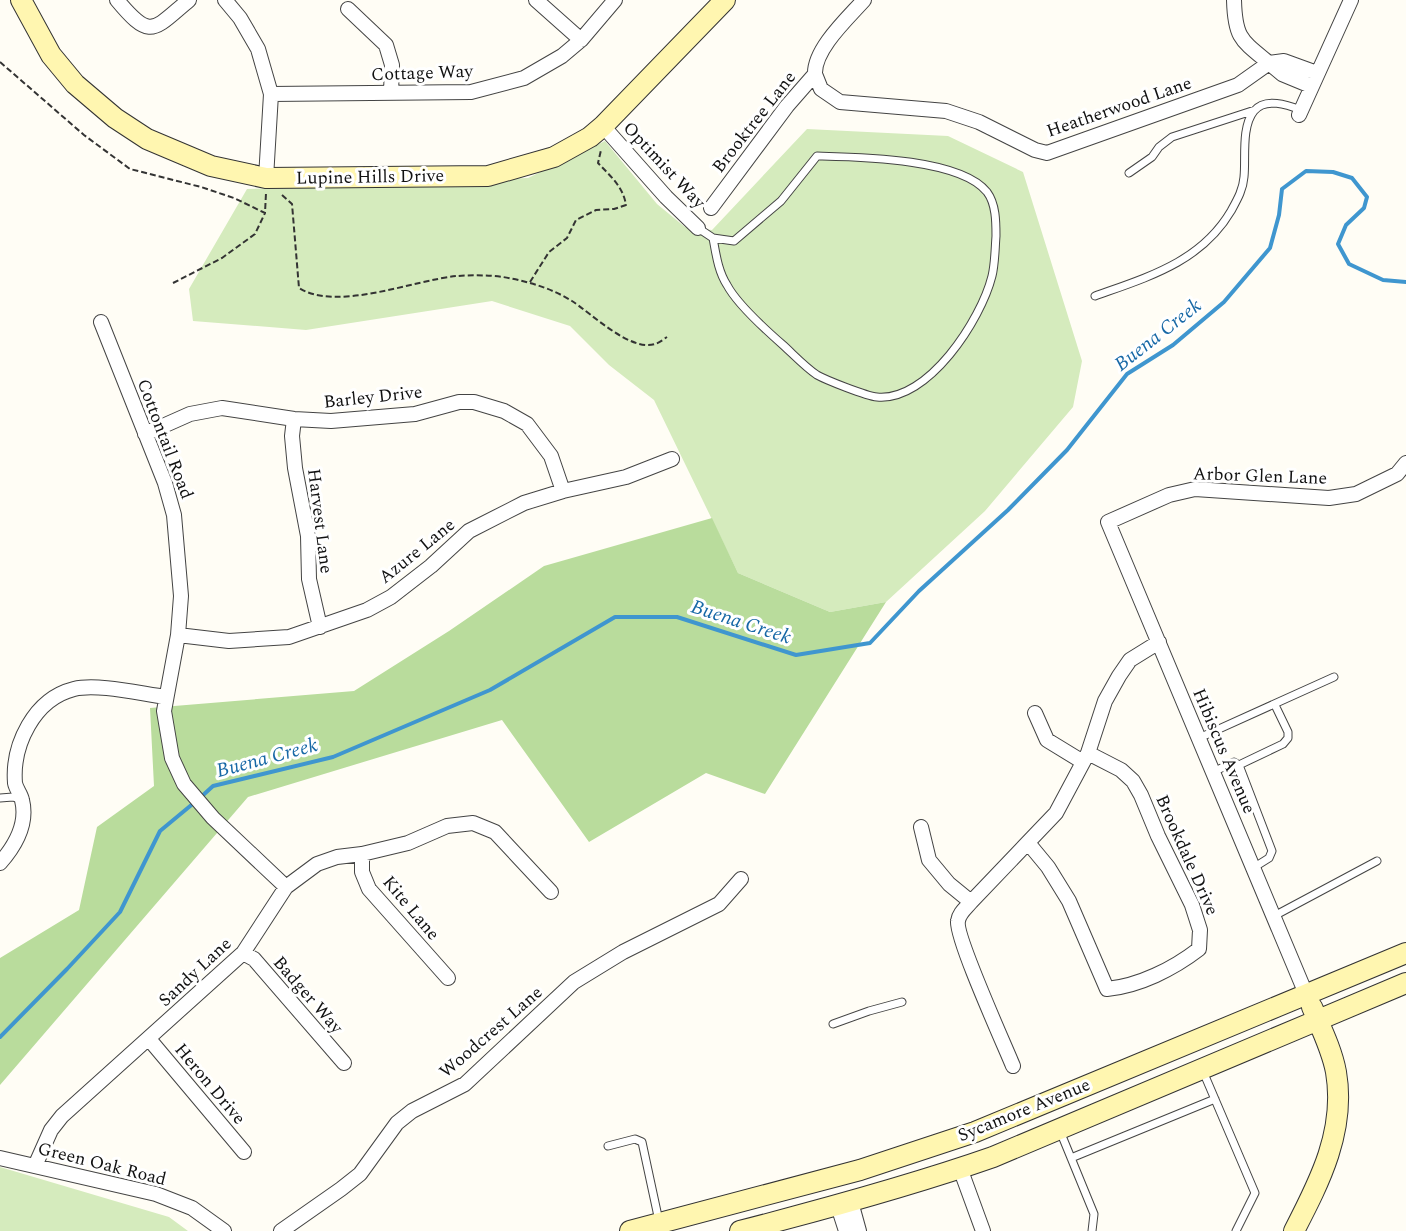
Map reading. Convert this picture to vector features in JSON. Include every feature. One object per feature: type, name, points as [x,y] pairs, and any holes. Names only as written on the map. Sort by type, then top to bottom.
[{"type":"main road","name":"Lupine Hills Drive","points":[[21,0],[57,62],[75,84],[115,118],[163,147],[211,166],[266,178],[488,176],[554,157],[590,137],[603,126],[725,0]]},
{"type":"main road","name":"Sycamore Avenue","points":[[630,1231],[860,1170],[975,1132],[1406,953]]},
{"type":"main road","name":"Sycamore Avenue","points":[[740,1231],[845,1204],[960,1168],[1406,983]]},
{"type":"main road","points":[[1294,1231],[1319,1183],[1331,1150],[1338,1113],[1336,1073],[1329,1049],[1306,994]]},
{"type":"street","points":[[117,0],[134,21],[147,28],[156,27],[189,0]]},
{"type":"street","points":[[225,0],[240,18],[258,49],[271,94],[266,178]]},
{"type":"street","points":[[536,0],[580,40]]},
{"type":"street","name":"Cottage Way","points":[[271,94],[471,92],[524,78],[562,56],[580,40],[615,0]]},
{"type":"street","name":"Brooktree Lane","points":[[711,208],[787,106],[815,74],[815,67],[827,42],[864,0]]},
{"type":"street","points":[[1234,0],[1235,22],[1241,40],[1282,74],[1311,86]]},
{"type":"street","points":[[1300,112],[1352,0]]},
{"type":"street","points":[[348,9],[386,45],[392,65],[391,93]]},
{"type":"street","points":[[1269,63],[1284,61],[1317,73]]},
{"type":"street","name":"Heatherwood Lane","points":[[815,74],[821,89],[840,102],[946,111],[979,122],[1035,150],[1047,153],[1238,84],[1269,63]]},
{"type":"street","name":"Optimist Way","points":[[603,126],[666,197],[698,228]]},
{"type":"street","name":"Cottontail Road","points":[[101,322],[165,483],[174,515],[181,596],[178,635],[164,711],[172,758],[184,784],[213,818],[286,887]]},
{"type":"street","name":"Barley Drive","points":[[145,434],[190,414],[222,408],[294,419],[331,421],[415,414],[459,402],[474,402],[504,411],[526,424],[551,456],[563,491]]},
{"type":"street","name":"Harvest Lane","points":[[294,419],[292,436],[295,468],[308,536],[309,579],[320,627]]},
{"type":"street","name":"Azure Lane","points":[[178,635],[229,641],[289,637],[320,627],[367,610],[391,597],[431,566],[469,531],[524,503],[563,491],[626,477],[672,459]]},
{"type":"street","name":"Arbor Glen Lane","points":[[1108,522],[1169,495],[1195,489],[1296,497],[1329,498],[1356,494],[1397,474],[1406,463]]},
{"type":"street","name":"Hibiscus Avenue","points":[[1108,522],[1306,994]]},
{"type":"street","points":[[1013,1066],[965,949],[957,923],[960,914],[1056,813],[1086,757],[1105,701],[1119,676],[1130,660],[1159,642]]},
{"type":"street","points":[[0,863],[14,847],[23,819],[22,800],[15,785],[17,748],[27,728],[41,709],[53,699],[74,689],[93,687],[166,698]]},
{"type":"street","points":[[1035,713],[1047,740],[1086,757]]},
{"type":"street","name":"Brookdale Drive","points":[[1029,844],[1059,882],[1107,988],[1124,987],[1160,973],[1198,949],[1200,930],[1192,905],[1158,836],[1142,795],[1133,781],[1121,770],[1086,757]]},
{"type":"street","name":"Sandy Lane","points":[[35,1166],[51,1130],[62,1116],[243,953],[286,887],[317,864],[337,857],[362,854],[408,843],[447,826],[473,823],[495,832],[551,892]]},
{"type":"street","points":[[921,827],[929,860],[949,884],[971,902]]},
{"type":"street","name":"Kite Lane","points":[[362,854],[362,872],[369,889],[448,978]]},
{"type":"street","name":"Woodcrest Lane","points":[[281,1231],[360,1173],[397,1123],[412,1111],[465,1083],[574,982],[623,952],[718,904],[741,879]]},
{"type":"street","name":"Badger Way","points":[[243,953],[254,959],[344,1063]]},
{"type":"street","name":"Heron Drive","points":[[148,1039],[244,1152]]},
{"type":"street","name":"Green Oak Road","points":[[0,1158],[156,1194],[192,1208],[224,1231]]},
{"type":"street","points":[[960,1168],[983,1231]]},
{"type":"street","points":[[845,1204],[846,1231]]},
{"type":"street","points":[[845,1204],[859,1231]]},
{"type":"lane","points":[[1129,173],[1152,157],[1159,147],[1172,137],[1255,110],[1263,104],[1271,103],[1300,112]]},
{"type":"lane","points":[[1095,296],[1179,262],[1200,249],[1218,230],[1243,187],[1247,129],[1255,110]]},
{"type":"lane","points":[[698,228],[713,238],[734,241],[781,201],[817,156],[859,157],[934,166],[970,179],[987,192],[996,218],[992,277],[966,331],[929,377],[905,393],[876,397],[817,375],[763,327],[727,286],[718,266],[713,238]]},
{"type":"lane","points":[[1199,738],[1334,677]]},
{"type":"lane","points":[[1239,765],[1283,744],[1288,738],[1275,705]]},
{"type":"lane","points":[[1213,772],[1234,762],[1239,765],[1272,851],[1269,858],[1253,867]]},
{"type":"lane","points":[[0,798],[13,797],[22,800]]},
{"type":"lane","points":[[1274,916],[1377,861]]},
{"type":"lane","points":[[833,1024],[902,1002]]},
{"type":"lane","points":[[1202,1068],[1255,1193],[1236,1231]]},
{"type":"lane","points":[[1071,1158],[1215,1099]]},
{"type":"lane","points":[[1059,1128],[1094,1214],[1092,1231]]},
{"type":"lane","points":[[608,1146],[635,1139],[642,1142],[660,1223]]},
{"type":"path","points":[[530,282],[549,252],[567,238],[576,220],[596,210],[614,209],[626,205],[625,195],[598,163],[602,148],[603,126]]},
{"type":"path","points":[[266,178],[292,204],[299,288],[308,293],[345,296],[369,294],[457,276],[499,276],[530,282],[572,301],[620,335],[641,344],[655,344],[667,337]]},
{"type":"path","points":[[173,283],[222,258],[255,234],[266,213]]},
{"type":"green space","points":[[807,129],[948,136],[1023,172],[1082,361],[1073,407],[985,511],[886,602],[830,612],[738,573],[654,400],[609,365],[570,326],[492,301],[306,330],[193,321],[189,289],[247,189],[528,178],[605,141],[657,204],[685,227],[712,230]]},
{"type":"green space","points":[[712,518],[738,573],[830,612],[886,602],[765,794],[706,773],[589,842],[502,720],[248,797],[0,1085],[0,958],[79,910],[97,827],[154,786],[150,708],[354,691],[449,631],[544,566]]},
{"type":"green space","points":[[0,1167],[169,1217],[188,1231],[0,1231]]},
{"type":"waterway","name":"Buena Creek","points":[[201,797],[213,786],[333,757],[490,690],[615,617],[677,617],[796,655],[870,643],[919,591],[1008,510],[1067,450],[1127,374],[1173,345],[1224,302],[1270,248],[1279,215],[1282,189],[1306,171],[1333,172],[1352,178],[1367,197],[1364,208],[1346,225],[1338,244],[1349,264],[1383,280],[1406,282]]},
{"type":"waterway","name":"Buena Creek","points":[[0,1037],[120,912],[160,831],[195,802]]}]
